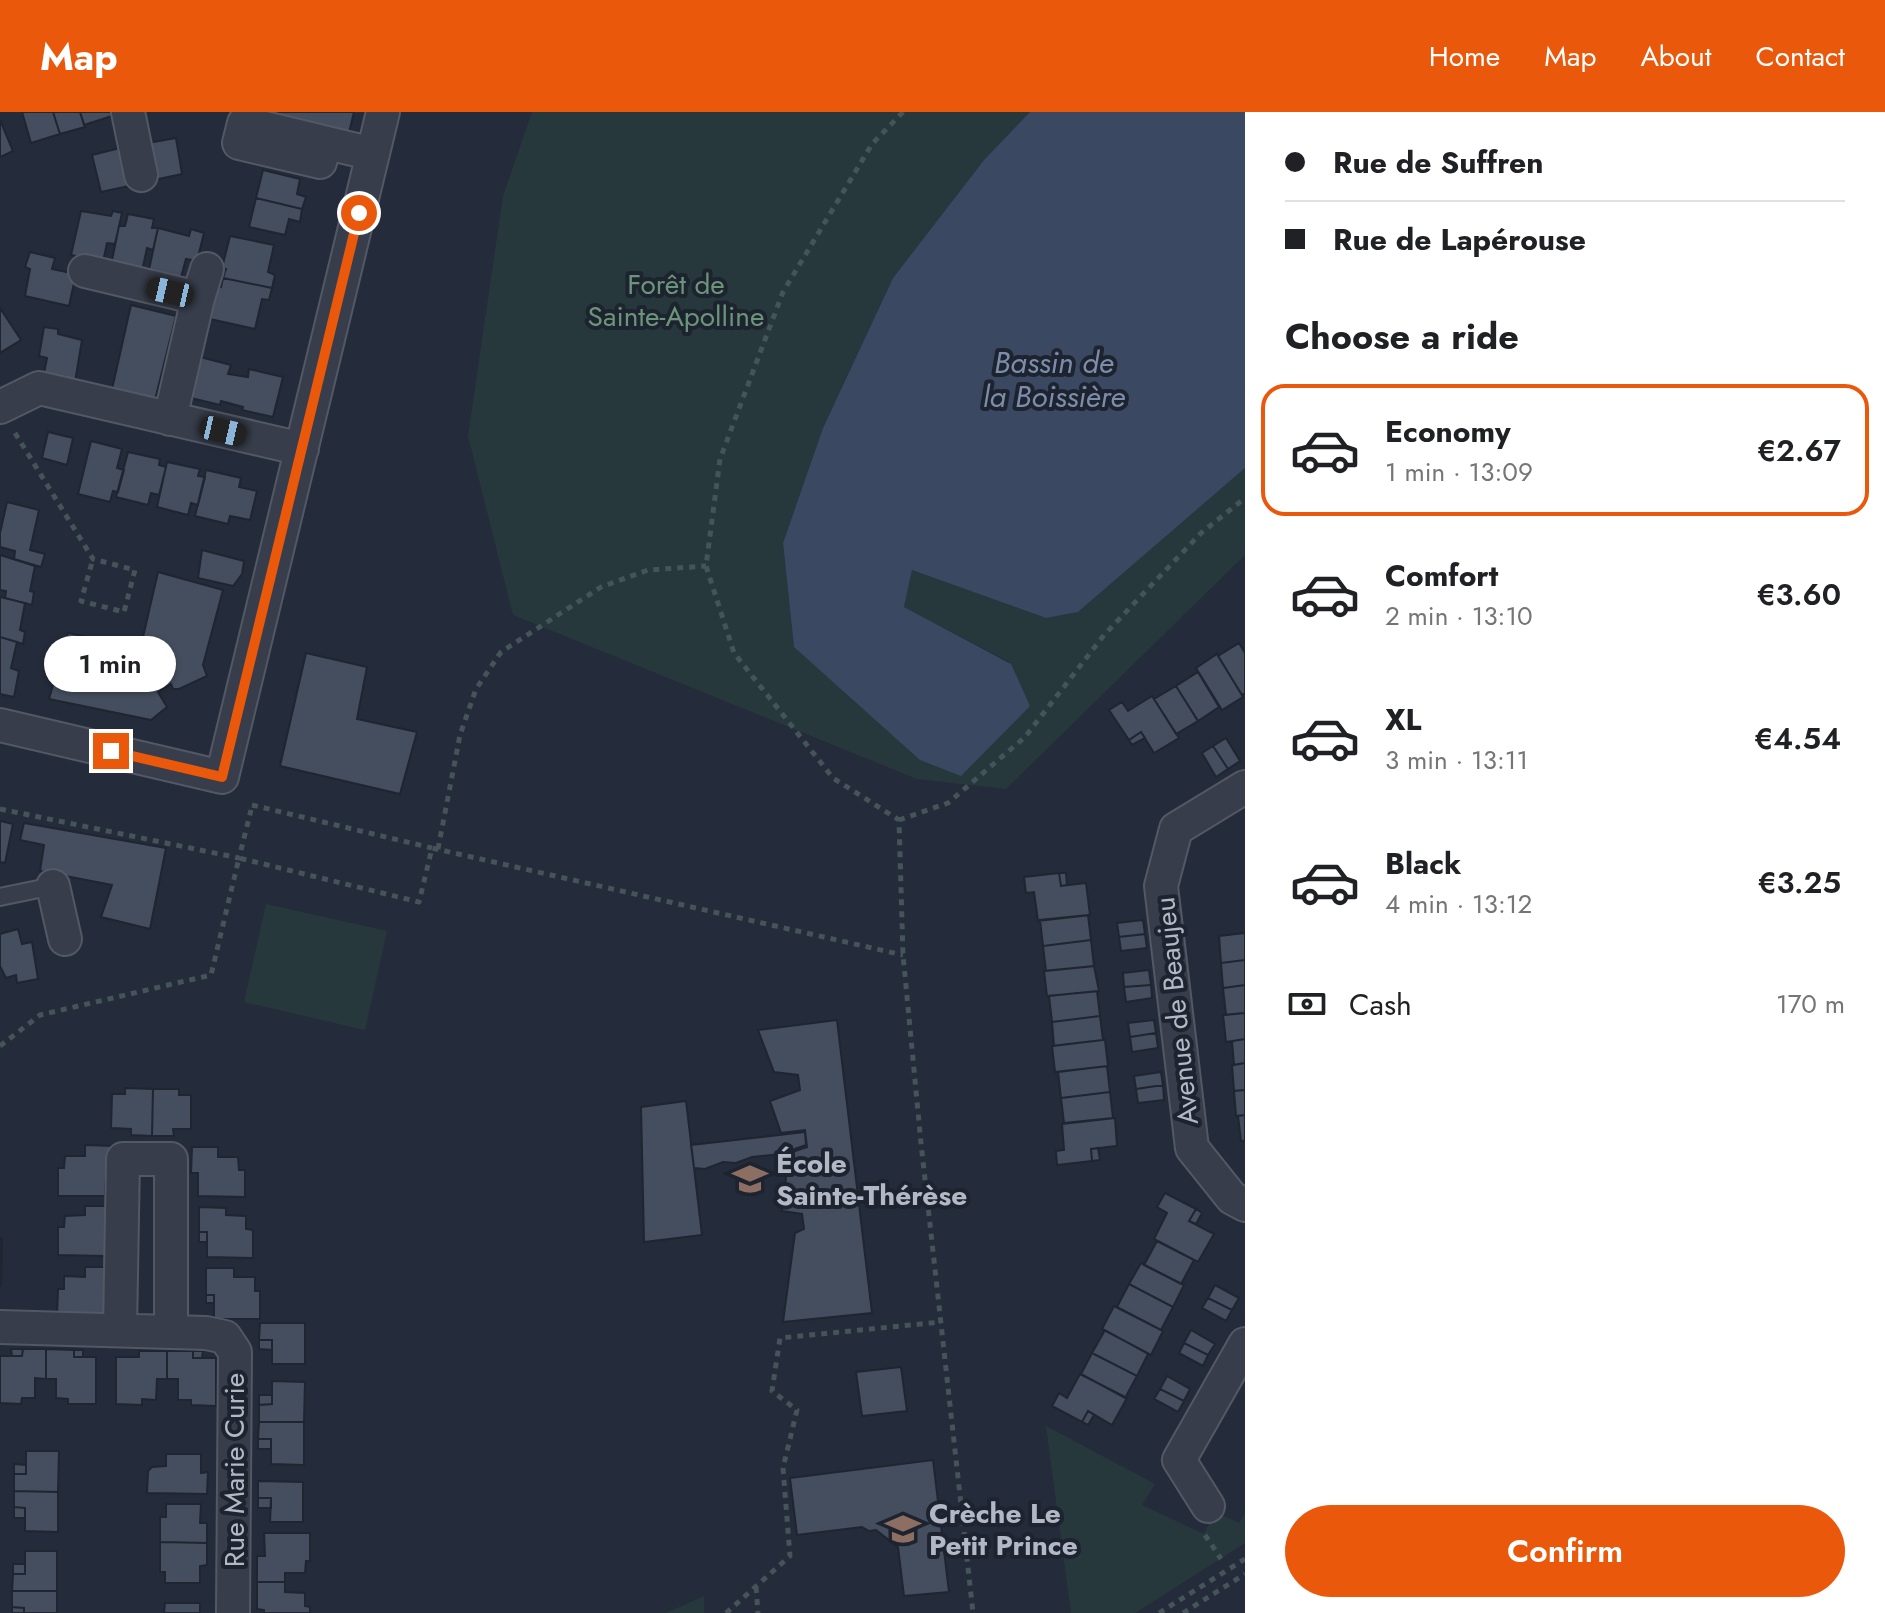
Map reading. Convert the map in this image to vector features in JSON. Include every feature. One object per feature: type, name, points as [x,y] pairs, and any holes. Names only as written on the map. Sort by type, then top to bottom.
[{"type":"street","points":[[128,112],[141,175]]},
{"type":"street","points":[[0,725],[222,777],[383,112]]},
{"type":"street","points":[[326,143],[373,154]]},
{"type":"street","points":[[85,271],[203,284],[170,419]]},
{"type":"street","points":[[4,414],[39,388],[302,449]]},
{"type":"street","name":"Avenue de Beaujeu","points":[[1245,787],[1176,829],[1161,886],[1192,1148],[1232,1198],[1245,1205]]},
{"type":"street","points":[[53,886],[65,939]]},
{"type":"street","points":[[120,1330],[123,1159],[171,1159],[171,1332]]},
{"type":"street","name":"Rue Marie Curie","points":[[0,1327],[206,1333],[225,1337],[235,1352],[233,1613]]},
{"type":"street","points":[[1208,1506],[1179,1460],[1245,1344]]},
{"type":"lane","points":[[0,897],[53,886]]},
{"type":"path","points":[[899,820],[833,778],[734,653],[706,566],[720,459],[783,292],[872,144],[903,112]]},
{"type":"path","points":[[4,414],[93,559],[135,570],[124,612],[81,601],[93,559]]},
{"type":"path","points":[[899,820],[948,803],[1025,737],[1104,635],[1201,533],[1245,498]]},
{"type":"path","points":[[0,809],[239,858],[419,902],[435,848],[460,735],[476,689],[501,652],[601,587],[648,570],[706,566]]},
{"type":"path","points":[[0,1046],[40,1015],[211,975],[251,808],[903,955]]},
{"type":"path","points":[[899,820],[903,955],[973,1613]]},
{"type":"path","points":[[726,1613],[790,1556],[783,1468],[797,1410],[772,1391],[780,1338],[941,1322]]},
{"type":"path","points":[[1159,1613],[1245,1559]]},
{"type":"path","points":[[1183,1613],[1245,1574]]},
{"type":"path","points":[[756,1586],[758,1613]]},
{"type":"green space","name":"Forêt de Sainte-Apolline","points":[[532,112],[1030,112],[984,160],[893,278],[823,428],[783,543],[794,647],[1011,663],[904,607],[912,570],[1046,618],[1078,612],[1245,468],[1245,555],[1006,789],[917,779],[513,615],[468,436],[503,196]]},
{"type":"green space","points":[[266,904],[387,931],[365,1030],[244,1002]]},
{"type":"green space","points":[[1046,1426],[1155,1484],[1142,1505],[1204,1534],[1215,1512],[1239,1523],[1245,1513],[1245,1543],[1135,1613],[1071,1613]]},
{"type":"green space","points":[[704,1596],[704,1613],[666,1613]]},
{"type":"water","name":"Bassin de la Boissière","points":[[1030,112],[1245,112],[1245,468],[1078,612],[1046,618],[912,570],[904,607],[1011,664],[1030,706],[961,776],[920,760],[794,647],[783,543],[823,428],[893,278],[984,160]]},
{"type":"building","points":[[22,112],[53,112],[60,134],[31,143]]},
{"type":"building","points":[[53,112],[80,112],[85,127],[60,134]]},
{"type":"building","points":[[80,112],[111,112],[112,116],[84,125]]},
{"type":"building","points":[[268,112],[354,112],[349,133]]},
{"type":"building","points":[[0,120],[13,151],[0,157]]},
{"type":"building","points":[[176,138],[182,174],[154,180],[148,143]]},
{"type":"building","points":[[120,148],[129,186],[101,192],[92,155]]},
{"type":"building","points":[[263,170],[300,179],[297,194],[306,197],[302,209],[256,198]]},
{"type":"building","points":[[256,198],[302,209],[300,222],[289,219],[285,235],[249,227]]},
{"type":"building","points":[[81,211],[111,216],[113,211],[122,213],[115,244],[107,243],[103,262],[71,255]]},
{"type":"building","points":[[128,214],[154,219],[152,228],[158,228],[153,250],[147,248],[142,271],[111,265],[119,226],[125,226]]},
{"type":"building","points":[[158,228],[189,236],[191,229],[204,233],[197,261],[186,259],[180,281],[148,274]]},
{"type":"building","points":[[230,236],[274,245],[268,272],[275,275],[272,288],[223,278],[226,269],[222,268]]},
{"type":"building","points":[[30,252],[55,258],[52,269],[76,274],[69,306],[25,296],[30,269],[25,267]]},
{"type":"building","points":[[223,278],[272,288],[269,300],[262,299],[255,329],[210,319],[217,286],[221,287]]},
{"type":"building","points":[[131,305],[176,316],[155,400],[112,389]]},
{"type":"building","points":[[0,308],[21,340],[0,353]]},
{"type":"building","points":[[44,327],[58,329],[58,334],[82,340],[75,382],[44,373],[47,358],[39,356]]},
{"type":"building","points":[[200,357],[231,365],[228,374],[248,377],[249,369],[283,377],[273,417],[242,410],[243,407],[221,401],[220,405],[191,398]]},
{"type":"building","points":[[48,432],[73,438],[67,465],[42,458]]},
{"type":"building","points":[[91,441],[122,449],[117,468],[124,470],[118,492],[113,491],[110,502],[78,494]]},
{"type":"building","points":[[128,452],[160,459],[159,465],[166,467],[159,495],[151,493],[148,505],[116,497]]},
{"type":"building","points":[[167,462],[200,469],[198,476],[205,477],[198,505],[191,503],[188,515],[157,507]]},
{"type":"building","points":[[206,470],[241,478],[239,487],[257,491],[250,520],[230,516],[228,524],[195,516]]},
{"type":"building","points":[[7,502],[39,510],[30,550],[45,554],[41,567],[14,559],[15,551],[0,547]]},
{"type":"building","points":[[202,550],[244,561],[242,574],[233,586],[198,578]]},
{"type":"building","points":[[0,555],[35,566],[30,591],[34,592],[32,605],[5,598],[6,591],[0,590]]},
{"type":"building","points":[[158,572],[223,590],[203,665],[207,676],[179,689],[173,689],[171,684],[158,692],[167,707],[151,720],[49,699],[68,633],[129,646],[143,637]]},
{"type":"building","points":[[0,597],[25,603],[20,630],[25,632],[23,644],[0,637]]},
{"type":"building","points":[[0,637],[17,642],[11,668],[19,671],[14,697],[0,694]]},
{"type":"building","points":[[1239,643],[1245,653],[1245,693],[1242,695],[1218,656]]},
{"type":"building","points":[[306,653],[367,667],[357,719],[417,732],[400,794],[280,766]]},
{"type":"building","points":[[1217,654],[1243,697],[1222,710],[1196,668]]},
{"type":"building","points":[[1198,672],[1219,707],[1198,721],[1176,686]]},
{"type":"building","points":[[1176,686],[1198,721],[1176,734],[1154,699]]},
{"type":"building","points":[[1152,696],[1179,738],[1154,753],[1141,732],[1129,740],[1109,710],[1122,702],[1128,711]]},
{"type":"building","points":[[1141,732],[1145,738],[1132,745],[1129,740]]},
{"type":"building","points":[[1226,738],[1240,761],[1228,769],[1213,746]]},
{"type":"building","points":[[1213,746],[1228,769],[1216,777],[1202,753]]},
{"type":"building","points":[[0,821],[13,824],[5,863],[0,862]]},
{"type":"building","points":[[24,823],[166,848],[150,929],[101,917],[112,885],[40,871],[44,845],[20,840]]},
{"type":"building","points":[[1059,873],[1066,873],[1067,885],[1061,886]]},
{"type":"building","points":[[1059,873],[1061,886],[1086,883],[1090,915],[1038,921],[1034,892],[1026,893],[1024,877]]},
{"type":"building","points":[[1088,915],[1091,940],[1043,946],[1040,920]]},
{"type":"building","points":[[1143,920],[1145,934],[1119,937],[1117,923]]},
{"type":"building","points":[[18,929],[22,944],[32,942],[38,979],[17,983],[16,975],[6,978],[0,966],[0,934]]},
{"type":"building","points":[[1245,933],[1245,960],[1221,963],[1219,936]]},
{"type":"building","points":[[1145,934],[1147,948],[1121,951],[1119,937]]},
{"type":"building","points":[[1091,940],[1094,966],[1046,971],[1043,946]]},
{"type":"building","points":[[1245,960],[1245,985],[1223,988],[1221,963]]},
{"type":"building","points":[[1094,966],[1099,991],[1047,996],[1044,971]]},
{"type":"building","points":[[1149,970],[1151,985],[1124,987],[1123,973]]},
{"type":"building","points":[[1151,985],[1152,998],[1126,1002],[1124,987]]},
{"type":"building","points":[[1245,985],[1245,1013],[1226,1015],[1223,988]]},
{"type":"building","points":[[1097,991],[1100,1016],[1052,1022],[1049,996]]},
{"type":"building","points":[[1245,1013],[1245,1039],[1226,1042],[1223,1015]]},
{"type":"building","points":[[1100,1016],[1103,1040],[1054,1046],[1052,1022]]},
{"type":"building","points":[[837,1020],[872,1313],[783,1322],[795,1233],[804,1229],[802,1214],[782,1211],[789,1153],[807,1147],[805,1130],[781,1133],[770,1101],[800,1090],[798,1075],[774,1072],[758,1030]]},
{"type":"building","points":[[1154,1020],[1156,1033],[1130,1037],[1128,1023]]},
{"type":"building","points":[[1156,1033],[1158,1048],[1132,1052],[1130,1037]]},
{"type":"building","points":[[1245,1039],[1245,1063],[1234,1065],[1232,1041]]},
{"type":"building","points":[[1105,1040],[1108,1066],[1055,1072],[1052,1046]]},
{"type":"building","points":[[1245,1063],[1245,1090],[1234,1091],[1232,1065]]},
{"type":"building","points":[[1107,1066],[1110,1092],[1061,1098],[1058,1072]]},
{"type":"building","points":[[1161,1072],[1163,1085],[1136,1089],[1134,1076]]},
{"type":"building","points":[[1163,1085],[1164,1100],[1138,1103],[1136,1089]]},
{"type":"building","points":[[125,1088],[153,1089],[152,1136],[131,1135],[131,1129],[111,1128],[112,1094],[125,1094]]},
{"type":"building","points":[[153,1089],[179,1089],[179,1095],[191,1095],[191,1129],[173,1129],[174,1136],[152,1136]]},
{"type":"building","points":[[1245,1090],[1245,1115],[1236,1116],[1234,1091]]},
{"type":"building","points":[[1110,1092],[1113,1118],[1064,1123],[1061,1098]]},
{"type":"building","points":[[686,1101],[702,1235],[644,1242],[641,1107]]},
{"type":"building","points":[[1245,1115],[1245,1141],[1241,1141],[1238,1116]]},
{"type":"building","points":[[1115,1118],[1117,1146],[1091,1149],[1092,1161],[1057,1165],[1056,1151],[1064,1150],[1062,1124]]},
{"type":"building","points":[[805,1132],[806,1145],[781,1154],[752,1157],[736,1163],[723,1162],[705,1169],[694,1168],[691,1145]]},
{"type":"building","points":[[85,1145],[113,1146],[113,1174],[106,1174],[105,1196],[58,1196],[58,1168],[64,1168],[65,1156],[85,1156]]},
{"type":"building","points":[[192,1147],[218,1147],[218,1157],[238,1157],[239,1170],[245,1170],[245,1197],[198,1196],[198,1173],[191,1173]]},
{"type":"building","points":[[1098,1148],[1100,1160],[1092,1161],[1091,1149]]},
{"type":"building","points":[[1165,1193],[1196,1209],[1189,1221],[1214,1234],[1198,1262],[1154,1239],[1167,1213],[1157,1207]]},
{"type":"building","points":[[85,1206],[113,1206],[113,1233],[105,1233],[105,1256],[58,1255],[58,1227],[64,1227],[65,1216],[85,1215]]},
{"type":"building","points":[[199,1207],[226,1208],[226,1215],[246,1216],[246,1229],[253,1230],[253,1258],[207,1257],[207,1232],[199,1232]]},
{"type":"building","points":[[1196,1209],[1202,1213],[1196,1224],[1189,1221]]},
{"type":"building","points":[[199,1232],[207,1232],[207,1242],[199,1242]]},
{"type":"building","points":[[2,1238],[1,1286],[0,1286]]},
{"type":"building","points":[[1157,1241],[1194,1260],[1181,1284],[1144,1265]]},
{"type":"building","points":[[1141,1263],[1184,1285],[1173,1307],[1129,1284]]},
{"type":"building","points":[[85,1267],[112,1267],[105,1316],[57,1317],[58,1289],[64,1289],[64,1276],[85,1277]]},
{"type":"building","points":[[206,1268],[234,1268],[234,1277],[255,1277],[255,1291],[260,1291],[260,1319],[214,1319],[214,1295],[206,1295]]},
{"type":"building","points":[[1129,1284],[1173,1307],[1161,1330],[1117,1307]]},
{"type":"building","points":[[1215,1285],[1239,1298],[1232,1310],[1208,1298]]},
{"type":"building","points":[[206,1295],[214,1295],[214,1303],[206,1303]]},
{"type":"building","points":[[1208,1298],[1232,1310],[1226,1321],[1202,1308]]},
{"type":"building","points":[[1114,1306],[1163,1331],[1151,1355],[1102,1329]]},
{"type":"building","points":[[260,1323],[305,1323],[305,1364],[272,1364],[272,1340],[259,1340]]},
{"type":"building","points":[[1105,1330],[1148,1354],[1137,1376],[1092,1353]]},
{"type":"building","points":[[1191,1330],[1215,1344],[1208,1355],[1184,1343]]},
{"type":"building","points":[[259,1340],[272,1340],[272,1350],[259,1349]]},
{"type":"building","points":[[1184,1343],[1208,1355],[1203,1366],[1179,1353]]},
{"type":"building","points":[[11,1349],[23,1349],[22,1356],[12,1356]]},
{"type":"building","points":[[23,1349],[46,1349],[46,1379],[35,1378],[35,1398],[22,1398],[21,1404],[0,1403],[0,1356],[22,1356]]},
{"type":"building","points":[[46,1349],[74,1350],[74,1357],[96,1357],[96,1404],[68,1404],[68,1399],[56,1398],[56,1379],[46,1379]]},
{"type":"building","points":[[74,1350],[83,1350],[83,1357],[74,1357]]},
{"type":"building","points":[[139,1351],[167,1351],[167,1379],[157,1379],[156,1400],[142,1399],[142,1405],[116,1404],[116,1357],[139,1357]]},
{"type":"building","points":[[167,1351],[193,1351],[193,1358],[216,1358],[216,1406],[191,1405],[191,1400],[178,1400],[178,1379],[167,1379]]},
{"type":"building","points":[[193,1351],[203,1351],[202,1358],[193,1358]]},
{"type":"building","points":[[1092,1353],[1137,1376],[1125,1398],[1081,1374]]},
{"type":"building","points":[[901,1367],[907,1411],[862,1416],[856,1372]]},
{"type":"building","points":[[1080,1374],[1127,1398],[1112,1425],[1088,1411],[1082,1422],[1052,1406],[1059,1393],[1067,1398]]},
{"type":"building","points":[[1167,1376],[1190,1389],[1184,1401],[1160,1389]]},
{"type":"building","points":[[272,1381],[305,1382],[304,1422],[259,1422],[259,1405],[272,1404]]},
{"type":"building","points":[[1160,1389],[1184,1401],[1178,1412],[1154,1399]]},
{"type":"building","points":[[259,1395],[272,1395],[272,1404],[259,1405]]},
{"type":"building","points":[[1088,1411],[1094,1415],[1088,1425],[1082,1422]]},
{"type":"building","points":[[259,1422],[304,1422],[304,1465],[271,1464],[271,1439],[258,1439]]},
{"type":"building","points":[[258,1439],[271,1439],[271,1449],[258,1449]]},
{"type":"building","points":[[26,1451],[59,1451],[58,1492],[14,1491],[14,1474],[26,1474]]},
{"type":"building","points":[[166,1454],[201,1454],[201,1473],[208,1472],[207,1494],[147,1493],[148,1471],[152,1467],[166,1466]]},
{"type":"building","name":"Crèche Le Petit Prince","points":[[933,1460],[949,1592],[904,1596],[898,1547],[876,1530],[869,1531],[862,1527],[797,1535],[790,1478]]},
{"type":"building","points":[[14,1464],[26,1465],[26,1474],[14,1474]]},
{"type":"building","points":[[258,1481],[303,1482],[303,1522],[270,1522],[271,1498],[258,1498]]},
{"type":"building","points":[[14,1491],[58,1492],[58,1532],[25,1531],[25,1508],[14,1507]]},
{"type":"building","points":[[258,1498],[271,1498],[271,1508],[258,1508]]},
{"type":"building","points":[[166,1504],[201,1504],[200,1523],[207,1523],[207,1543],[160,1542],[160,1517],[166,1517]]},
{"type":"building","points":[[14,1507],[25,1508],[25,1518],[14,1518]]},
{"type":"building","points":[[264,1533],[310,1533],[310,1561],[306,1561],[305,1573],[285,1573],[285,1582],[257,1582],[257,1556],[265,1556]]},
{"type":"building","points":[[160,1542],[207,1543],[207,1565],[200,1566],[200,1583],[165,1583],[165,1572],[160,1572]]},
{"type":"building","points":[[25,1551],[57,1551],[57,1591],[12,1591],[13,1574],[25,1574]]},
{"type":"building","points":[[13,1564],[25,1564],[25,1574],[13,1574]]},
{"type":"building","points":[[257,1582],[285,1582],[285,1592],[305,1593],[305,1606],[310,1607],[310,1613],[264,1613],[264,1610],[257,1609]]},
{"type":"building","points":[[12,1591],[57,1591],[57,1613],[24,1613],[24,1608],[12,1607]]},
{"type":"building","points":[[165,1603],[200,1603],[200,1613],[164,1613]]},
{"type":"building","points":[[12,1607],[24,1608],[24,1613],[12,1613]]},
{"type":"place","name":"École Sainte-Thérèse","points":[[750,1179]]},
{"type":"place","name":"Crèche Le Petit Prince","points":[[903,1529]]},
{"type":"route","points":[[111,751],[222,777],[359,213]]}]
